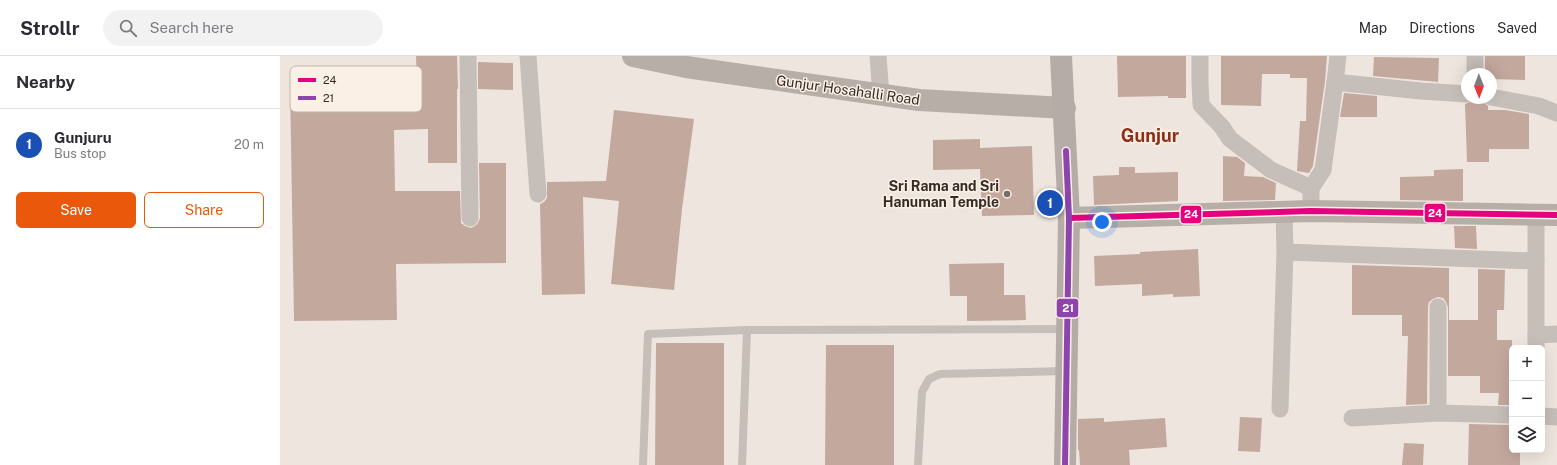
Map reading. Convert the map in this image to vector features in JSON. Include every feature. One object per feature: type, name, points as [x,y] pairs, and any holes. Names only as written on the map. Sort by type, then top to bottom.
[{"type":"main road","points":[[1061,56],[1065,108],[1069,218],[1065,465]]},
{"type":"street","points":[[468,56],[470,218]]},
{"type":"street","points":[[528,56],[538,194]]},
{"type":"street","name":"Gunjur Hosahalli Road","points":[[633,56],[686,67],[919,100],[1065,108]]},
{"type":"street","points":[[878,56],[881,95]]},
{"type":"street","points":[[1200,56],[1201,105],[1222,127],[1230,139],[1272,170],[1311,188]]},
{"type":"street","points":[[1311,211],[1311,188],[1323,170],[1338,56]]},
{"type":"street","points":[[1475,56],[1475,68]]},
{"type":"street","points":[[1335,82],[1421,92],[1461,94]]},
{"type":"street","points":[[1497,99],[1539,106],[1557,114]]},
{"type":"street","points":[[1069,218],[1284,211],[1547,215],[1536,261],[1536,341],[1557,334]]},
{"type":"street","points":[[1280,408],[1285,252],[1284,211]]},
{"type":"street","points":[[1285,252],[1536,261]]},
{"type":"street","points":[[1438,307],[1438,413]]},
{"type":"street","points":[[1352,418],[1438,413],[1509,415]]},
{"type":"street","points":[[1545,416],[1557,417]]},
{"type":"lane","points":[[643,465],[648,334],[747,330],[1067,329]]},
{"type":"lane","points":[[742,465],[747,330]]},
{"type":"lane","points":[[918,465],[922,392],[929,379],[940,374],[1067,371]]},
{"type":"building","points":[[416,56],[457,56],[457,163],[428,163],[428,129],[394,130],[395,191],[460,191],[461,223],[471,228],[478,223],[480,218],[479,163],[506,163],[506,263],[396,264],[397,320],[294,321],[290,112],[422,112],[422,66],[416,66]]},
{"type":"building","points":[[1117,56],[1186,56],[1186,98],[1168,98],[1168,96],[1118,97]]},
{"type":"building","points":[[1221,56],[1327,56],[1313,166],[1309,173],[1297,171],[1300,121],[1306,121],[1307,78],[1290,78],[1290,74],[1262,74],[1261,106],[1221,105]]},
{"type":"building","points":[[1485,56],[1525,56],[1525,80],[1497,79],[1497,68],[1485,68]]},
{"type":"building","points":[[1374,57],[1439,58],[1438,82],[1373,76]]},
{"type":"building","points":[[478,62],[513,63],[513,90],[478,89]]},
{"type":"building","points":[[1344,93],[1377,96],[1377,117],[1340,117]]},
{"type":"building","points":[[1465,104],[1486,104],[1488,106],[1488,110],[1505,110],[1529,114],[1529,149],[1489,149],[1489,162],[1467,162]]},
{"type":"building","points":[[614,110],[694,119],[682,209],[674,290],[611,284],[619,201],[583,197],[585,294],[542,295],[540,204],[547,198],[547,182],[606,181]]},
{"type":"building","name":"Sri Rama and Sri Hanuman Temple","points":[[980,139],[980,148],[1032,146],[1034,215],[982,216],[980,169],[933,170],[933,140]]},
{"type":"building","points":[[1223,156],[1237,157],[1245,163],[1244,176],[1263,177],[1276,183],[1275,200],[1223,201]]},
{"type":"building","points":[[1119,167],[1135,167],[1135,173],[1178,172],[1178,201],[1094,205],[1093,176],[1119,175]]},
{"type":"building","points":[[1463,169],[1463,201],[1400,200],[1400,177],[1434,176],[1434,170]]},
{"type":"building","points":[[1454,226],[1476,226],[1477,249],[1455,248]]},
{"type":"building","points":[[1198,249],[1200,296],[1173,297],[1173,294],[1142,296],[1142,284],[1095,286],[1094,256]]},
{"type":"building","points":[[1004,263],[1004,295],[1025,295],[1026,320],[967,321],[967,296],[950,296],[949,264]]},
{"type":"building","points":[[1352,265],[1449,268],[1449,320],[1478,320],[1478,269],[1505,270],[1504,310],[1497,310],[1497,340],[1512,340],[1512,345],[1509,345],[1509,405],[1498,405],[1499,393],[1480,393],[1480,376],[1448,376],[1448,307],[1443,298],[1438,297],[1433,299],[1429,302],[1428,307],[1427,404],[1406,405],[1408,336],[1402,336],[1402,315],[1352,315]]},
{"type":"building","points":[[656,343],[724,343],[724,465],[655,465]]},
{"type":"building","points":[[826,345],[894,345],[894,465],[825,465]]},
{"type":"building","points":[[1240,417],[1262,418],[1260,452],[1238,451]]},
{"type":"building","points":[[1104,418],[1104,422],[1165,418],[1167,447],[1129,450],[1130,465],[1080,465],[1078,450],[1078,419]]},
{"type":"building","points":[[1469,424],[1509,425],[1509,453],[1520,453],[1520,465],[1468,465]]},
{"type":"building","points":[[1404,443],[1424,444],[1423,465],[1402,465]]},
{"type":"transit line","name":"21","points":[[1065,465],[1069,218],[1066,151]]},
{"type":"transit line","name":"24","points":[[1069,218],[1311,211],[1557,215]]},
{"type":"place","name":"Sri Rama and Sri Hanuman Temple","points":[[1007,194]]},
{"type":"place","name":"Gunjuru","points":[[1050,203]]},
{"type":"district","name":"Gunjur","points":[[1150,136]]}]
